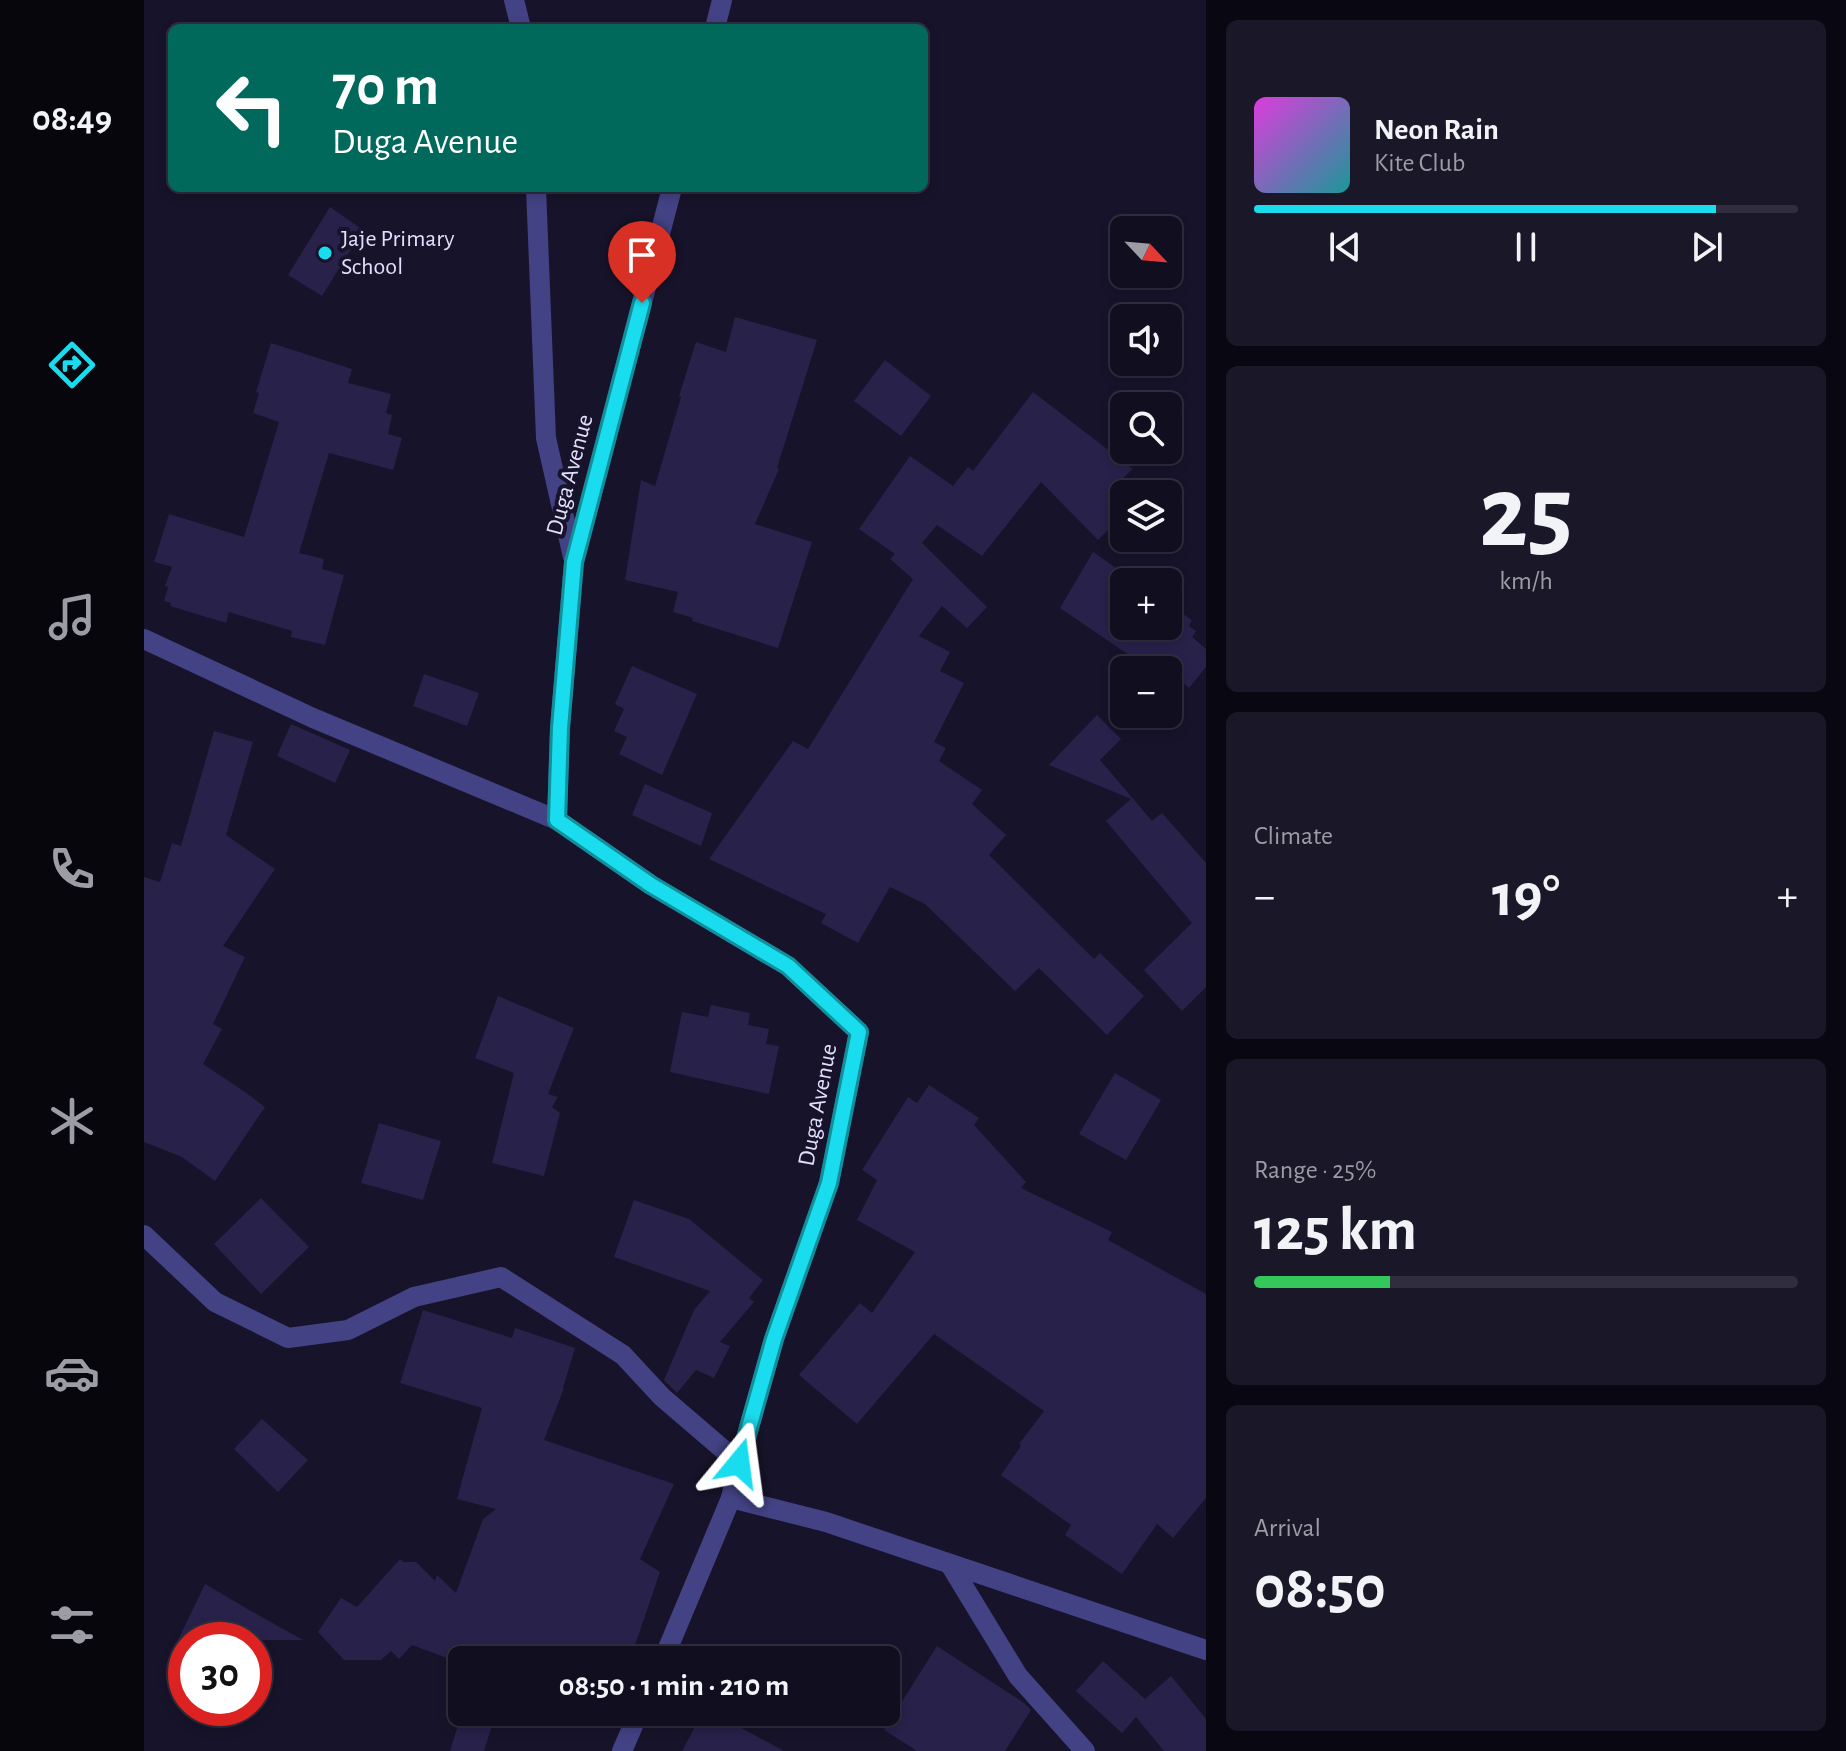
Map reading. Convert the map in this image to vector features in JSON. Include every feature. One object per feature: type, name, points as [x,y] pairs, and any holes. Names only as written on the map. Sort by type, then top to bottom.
[{"type":"street","points":[[514,0],[520,24]]},
{"type":"street","points":[[716,24],[722,0]]},
{"type":"street","points":[[536,192],[546,438],[574,562]]},
{"type":"street","name":"Duga Avenue","points":[[669,1646],[731,1498],[774,1339],[829,1183],[859,1032],[788,966],[651,885],[557,820],[560,728],[574,562],[671,192]]},
{"type":"street","points":[[144,639],[313,718],[557,820]]},
{"type":"street","points":[[144,1235],[215,1302],[288,1338],[348,1330],[414,1297],[501,1277],[623,1355],[662,1397],[739,1463]]},
{"type":"street","points":[[731,1498],[826,1522],[1206,1650]]},
{"type":"street","points":[[951,1566],[1018,1676],[1085,1751]]},
{"type":"street","points":[[622,1751],[633,1726]]},
{"type":"building","name":"Jaje Primary School","points":[[330,207],[363,230],[322,296],[288,275]]},
{"type":"building","points":[[735,317],[817,340],[779,469],[755,524],[812,542],[778,648],[673,612],[678,592],[625,580],[641,480],[655,486],[696,342],[726,352]]},
{"type":"building","points":[[271,343],[352,369],[348,383],[391,394],[386,413],[392,415],[388,434],[402,438],[393,470],[329,453],[299,553],[324,559],[322,569],[344,575],[325,645],[291,637],[292,631],[229,612],[226,623],[170,606],[171,603],[164,601],[168,587],[165,586],[172,567],[154,562],[169,514],[244,537],[279,422],[253,413]]},
{"type":"building","points":[[885,360],[931,396],[901,436],[854,401]]},
{"type":"building","points":[[1033,392],[1110,451],[1110,464],[1127,464],[1133,469],[1124,480],[1110,480],[1110,528],[1098,540],[1041,482],[982,556],[937,525],[922,543],[987,607],[967,628],[942,606],[919,636],[950,652],[940,671],[964,683],[934,742],[946,748],[939,761],[982,790],[972,804],[1006,835],[989,855],[1094,959],[1100,953],[1144,996],[1107,1035],[1039,968],[1015,991],[925,904],[890,887],[858,943],[821,923],[826,914],[709,859],[793,741],[808,749],[913,579],[890,559],[895,554],[859,529],[910,456],[953,486],[968,467],[973,471]]},
{"type":"building","points":[[1093,552],[1116,568],[1110,568],[1110,640],[1182,640],[1182,613],[1192,620],[1189,626],[1196,631],[1192,637],[1206,649],[1206,667],[1189,688],[1182,682],[1182,656],[1130,656],[1060,608]]},
{"type":"building","points":[[632,666],[697,694],[662,775],[619,754],[627,737],[614,731],[624,709],[615,704]]},
{"type":"building","points":[[424,674],[479,693],[467,726],[413,706]]},
{"type":"building","points":[[1097,715],[1121,739],[1100,760],[1152,821],[1162,813],[1206,863],[1206,987],[1182,1011],[1144,970],[1192,923],[1106,821],[1131,799],[1049,765]]},
{"type":"building","points":[[291,724],[350,750],[335,783],[277,756]]},
{"type":"building","points":[[214,731],[253,742],[226,835],[275,869],[223,946],[245,957],[213,1024],[222,1029],[203,1064],[265,1107],[215,1181],[182,1157],[144,1142],[144,877],[160,882],[172,843],[181,846]]},
{"type":"building","points":[[645,784],[712,813],[701,846],[632,815]]},
{"type":"building","points":[[498,996],[574,1028],[548,1094],[558,1097],[552,1107],[560,1113],[544,1176],[492,1163],[514,1073],[475,1058]]},
{"type":"building","points":[[711,1005],[750,1013],[748,1025],[769,1029],[766,1044],[779,1046],[769,1094],[670,1072],[682,1012],[708,1017]]},
{"type":"building","points":[[1115,1073],[1161,1100],[1126,1160],[1079,1134]]},
{"type":"building","points":[[929,1085],[979,1118],[974,1125],[1026,1182],[1021,1188],[1112,1232],[1108,1240],[1206,1294],[1206,1498],[1173,1538],[1157,1524],[1122,1574],[1065,1535],[1071,1525],[1001,1475],[1044,1411],[934,1334],[857,1424],[799,1375],[860,1303],[872,1313],[915,1252],[857,1220],[877,1180],[862,1170],[908,1097],[917,1103]]},
{"type":"building","points":[[379,1123],[441,1141],[423,1200],[361,1183]]},
{"type":"building","points":[[261,1198],[309,1247],[261,1294],[214,1244]]},
{"type":"building","points":[[634,1200],[689,1219],[763,1280],[749,1298],[754,1302],[720,1342],[730,1346],[714,1378],[696,1370],[677,1393],[664,1380],[694,1310],[710,1291],[614,1257]]},
{"type":"building","points":[[423,1310],[512,1338],[515,1328],[575,1348],[544,1440],[674,1484],[640,1559],[660,1572],[635,1646],[448,1646],[448,1658],[412,1645],[399,1659],[391,1651],[381,1660],[344,1660],[318,1632],[341,1598],[357,1607],[400,1559],[416,1562],[435,1581],[437,1575],[456,1593],[483,1519],[496,1509],[457,1499],[482,1408],[400,1383]]},
{"type":"building","points":[[262,1419],[308,1460],[278,1492],[234,1449]]},
{"type":"building","points":[[205,1584],[271,1622],[187,1622]]},
{"type":"building","points":[[272,1623],[303,1640],[272,1640]]},
{"type":"building","points":[[937,1646],[1031,1710],[1005,1751],[917,1751],[884,1730],[887,1726],[900,1726],[900,1705]]},
{"type":"building","points":[[1103,1661],[1145,1699],[1171,1676],[1206,1719],[1206,1751],[1164,1751],[1136,1717],[1122,1733],[1076,1691]]},
{"type":"building","points":[[458,1726],[492,1726],[484,1751],[450,1751]]},
{"type":"building","points":[[695,1726],[738,1726],[784,1751],[682,1751]]},
{"type":"place","name":"Jaje Primary School","points":[[325,253]]},
{"type":"route","points":[[642,303],[574,562],[560,728],[557,820],[651,885],[788,966],[859,1032],[829,1183],[774,1339],[739,1463]]}]
